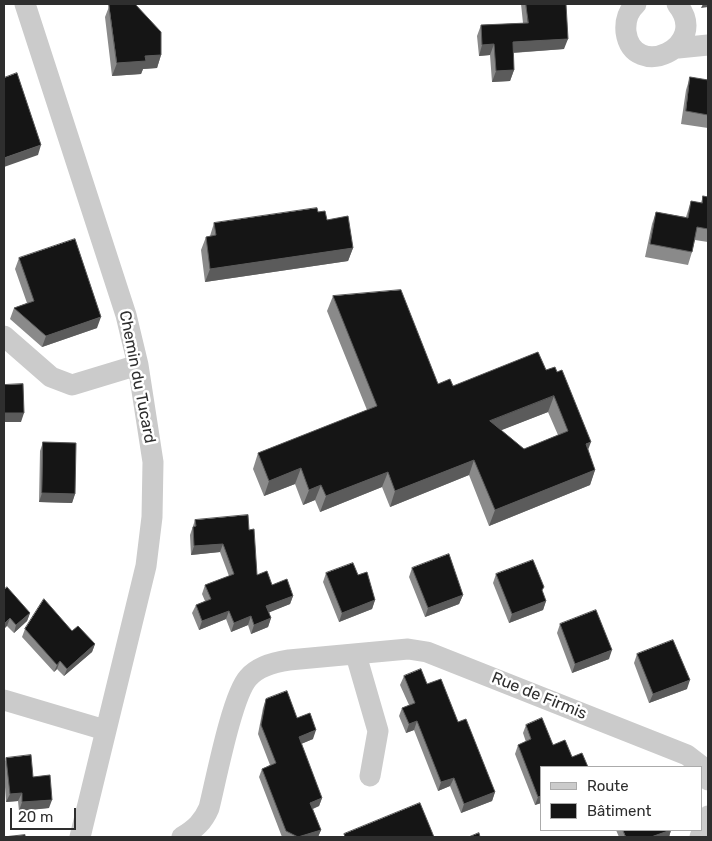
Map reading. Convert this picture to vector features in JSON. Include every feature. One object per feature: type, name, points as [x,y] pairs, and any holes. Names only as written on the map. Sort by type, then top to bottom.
[{"type":"street","name":"Chemin du Tucard","points":[[25,4],[117,282],[138,365],[153,462],[152,517],[146,566],[80,837]]},
{"type":"street","points":[[636,4],[628,15],[626,25],[627,36],[632,45],[640,52],[660,57],[670,54],[684,40],[686,21],[676,4]]},
{"type":"street","points":[[678,48],[708,45]]},
{"type":"street","points":[[4,336],[51,377],[72,385],[138,365]]},
{"type":"street","name":"Rue de Firmis","points":[[182,837],[194,830],[204,819],[209,808],[238,696],[248,679],[260,668],[275,662],[408,649],[427,652],[687,755],[701,766]]},
{"type":"street","points":[[356,655],[378,731],[370,776]]},
{"type":"street","points":[[4,700],[105,730]]},
{"type":"street","name":"Rue de Firmis","points":[[702,769],[708,780]]},
{"type":"street","points":[[700,837],[708,816]]},
{"type":"building","points":[[109,4],[135,4],[161,32],[161,55],[145,56],[146,61],[117,63]]},
{"type":"building","points":[[526,4],[566,4],[568,39],[513,42],[514,70],[496,71],[494,44],[482,45],[481,25],[528,23]]},
{"type":"building","points":[[17,73],[41,145],[4,158],[4,78]]},
{"type":"building","points":[[690,77],[708,80],[708,115],[686,111]]},
{"type":"building","points":[[703,196],[708,197],[708,229],[697,227],[692,252],[650,244],[656,212],[688,218],[691,201],[702,203]]},
{"type":"building","points":[[317,208],[318,212],[325,211],[327,220],[348,216],[353,248],[210,269],[206,237],[216,235],[214,223]]},
{"type":"building","points":[[75,239],[101,317],[46,336],[14,308],[34,301],[19,258]]},
{"type":"building","points":[[401,290],[438,384],[450,379],[453,386],[538,352],[546,370],[555,367],[557,372],[562,370],[591,442],[586,444],[595,470],[495,510],[474,460],[395,491],[388,472],[326,496],[321,485],[309,490],[301,468],[269,481],[258,453],[377,406],[333,296]],"holes":[[[554,396],[568,431],[524,449],[490,421]]]},
{"type":"building","points":[[23,384],[24,413],[4,413],[4,385]]},
{"type":"building","points":[[43,442],[76,443],[75,494],[42,493]]},
{"type":"building","points":[[248,515],[249,530],[254,529],[257,575],[267,571],[272,585],[287,579],[293,596],[266,606],[271,618],[254,625],[251,616],[234,623],[229,611],[202,621],[196,605],[211,599],[205,585],[234,574],[223,544],[194,546],[193,527],[196,526],[195,520]]},
{"type":"building","points":[[449,554],[463,595],[428,608],[412,568]]},
{"type":"building","points":[[533,560],[544,587],[542,590],[546,601],[512,614],[496,574]]},
{"type":"building","points":[[353,563],[358,575],[367,572],[375,600],[342,613],[326,573]]},
{"type":"building","points":[[7,587],[30,613],[16,625],[10,618],[4,624],[4,590]]},
{"type":"building","points":[[44,599],[72,631],[78,626],[95,644],[67,669],[60,661],[57,665],[25,629]]},
{"type":"building","points":[[596,610],[612,650],[575,664],[560,624]]},
{"type":"building","points":[[673,640],[690,680],[653,694],[637,654]]},
{"type":"building","points":[[421,669],[427,684],[441,679],[458,722],[466,719],[495,792],[464,804],[454,778],[441,782],[417,721],[409,724],[402,708],[415,703],[404,676]]},
{"type":"building","points":[[287,691],[297,718],[310,713],[316,730],[299,737],[322,798],[310,803],[321,830],[298,837],[286,831],[262,769],[276,763],[261,725],[266,699]]},
{"type":"building","points":[[542,718],[553,745],[565,740],[572,757],[582,753],[588,766],[540,766],[540,796],[538,797],[518,745],[531,739],[526,725]]},
{"type":"building","points":[[31,755],[33,777],[50,775],[52,800],[22,802],[22,793],[10,794],[6,758]]},
{"type":"building","points":[[420,803],[434,837],[345,837],[344,834]]},
{"type":"building","points":[[623,831],[668,831],[651,837],[626,837]]},
{"type":"building","points":[[479,833],[480,837],[469,837]]},
{"type":"building","points":[[25,835],[25,837],[4,837]]}]
